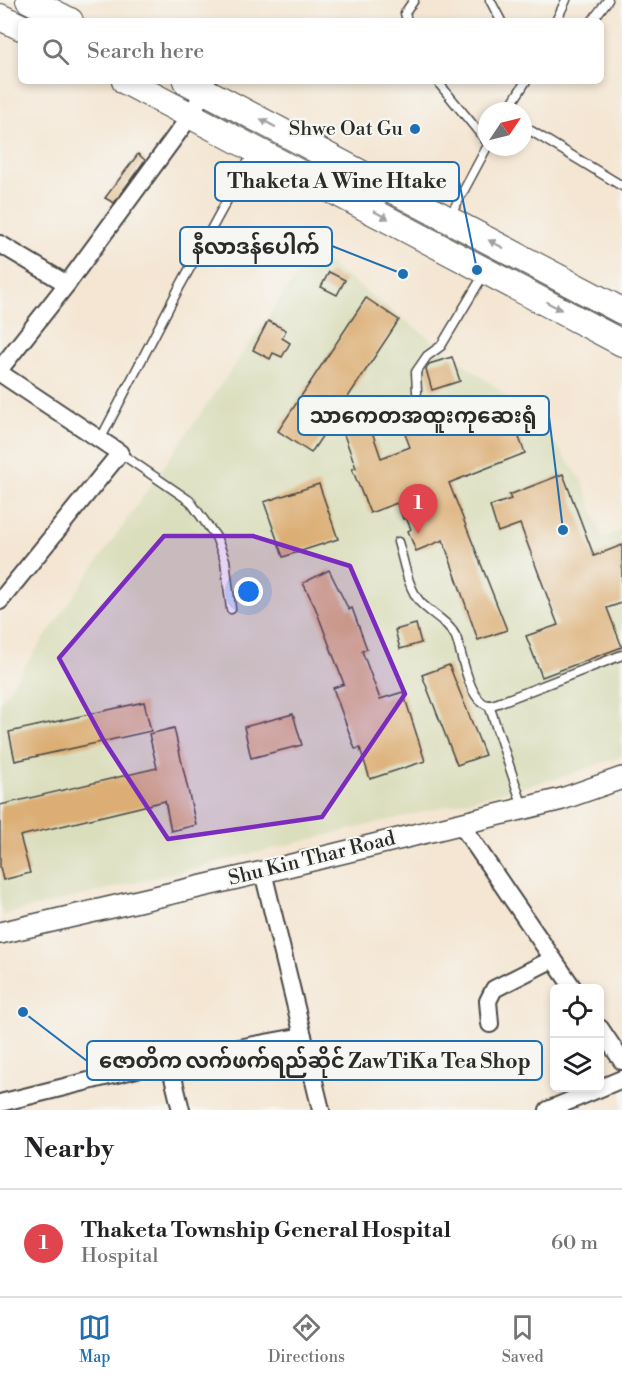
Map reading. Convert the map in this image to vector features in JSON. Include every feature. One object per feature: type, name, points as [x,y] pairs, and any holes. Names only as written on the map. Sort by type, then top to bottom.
[{"type":"main road","points":[[29,0],[64,18]]},
{"type":"main road","points":[[0,16],[18,25]]},
{"type":"main road","points":[[131,84],[622,342]]},
{"type":"main road","points":[[195,86],[622,311]]},
{"type":"street","points":[[0,602],[120,453],[0,371],[191,115],[195,86]]},
{"type":"street","points":[[0,244],[67,284]]},
{"type":"street","name":"Shu Kin Thar Road","points":[[0,932],[263,872],[562,799],[622,778]]},
{"type":"street","points":[[460,823],[570,984]]},
{"type":"street","points":[[263,872],[321,1110]]},
{"type":"street","points":[[490,1024],[488,1001],[494,989],[553,959]]},
{"type":"street","points":[[604,1034],[622,1060]]},
{"type":"street","points":[[0,1103],[31,1103],[169,1061],[303,1036]]},
{"type":"street","points":[[169,1061],[181,1110]]},
{"type":"street","points":[[548,1110],[622,1079]]},
{"type":"lane","points":[[406,18],[405,13],[414,0]]},
{"type":"lane","points":[[490,0],[499,18]]},
{"type":"lane","points":[[557,18],[566,0]]},
{"type":"lane","points":[[594,18],[608,0]]},
{"type":"lane","points":[[440,84],[478,130]]},
{"type":"lane","points":[[513,102],[524,84]]},
{"type":"lane","points":[[532,131],[622,186]]},
{"type":"lane","points":[[100,440],[255,148]]},
{"type":"lane","points":[[448,219],[482,156]]},
{"type":"lane","points":[[417,392],[416,372],[427,356],[441,346],[486,271]]},
{"type":"lane","points":[[120,453],[190,501],[216,537],[225,560],[231,609]]},
{"type":"lane","points":[[398,542],[412,590],[420,602],[455,636],[472,688],[477,698],[489,705],[498,704],[622,655]]},
{"type":"lane","points":[[489,705],[523,808]]},
{"type":"highlighted area","points":[[164,536],[253,536],[350,566],[405,694],[322,817],[168,839],[104,741],[59,658]]},
{"type":"shaded area","points":[[313,252],[497,388],[543,428],[582,480],[603,539],[622,529],[622,756],[556,779],[3,915],[0,904],[0,702]]},
{"type":"building","points":[[138,154],[145,160],[114,203],[105,198]]},
{"type":"building","points":[[329,272],[345,280],[337,295],[321,287]]},
{"type":"building","points":[[366,298],[399,320],[311,453],[278,431]]},
{"type":"building","points":[[268,321],[286,330],[282,338],[290,343],[282,357],[273,353],[270,359],[253,350]]},
{"type":"building","points":[[452,357],[460,381],[432,390],[426,369],[429,364]]},
{"type":"building","points":[[444,404],[453,430],[508,409],[525,453],[449,483],[507,630],[478,640],[443,540],[416,551],[408,531],[411,529],[406,518],[403,519],[397,503],[370,513],[352,469],[356,468],[343,432],[369,423],[381,458],[410,447],[400,421]]},
{"type":"building","points":[[563,474],[594,556],[622,545],[622,603],[607,608],[622,647],[542,677],[526,636],[558,625],[520,524],[498,532],[490,506],[511,499],[509,495]]},
{"type":"building","points":[[319,484],[338,539],[283,557],[264,502]]},
{"type":"building","points":[[329,570],[349,610],[352,608],[367,649],[362,651],[380,699],[403,692],[425,761],[370,779],[360,748],[355,749],[333,688],[344,684],[315,607],[303,583]]},
{"type":"building","points":[[416,624],[421,643],[400,649],[395,630]]},
{"type":"building","points":[[449,665],[485,755],[457,765],[422,675]]},
{"type":"building","points":[[144,702],[151,731],[15,761],[9,732]]},
{"type":"building","points":[[293,714],[302,745],[251,758],[244,727]]},
{"type":"building","points":[[174,728],[196,825],[171,831],[165,801],[20,836],[30,873],[3,880],[0,867],[0,805],[157,768],[149,734]]},
{"type":"place","name":"Shwe Oat Gu","points":[[415,129]]},
{"type":"place","name":"Thaketa A Wine Htake","points":[[477,270]]},
{"type":"place","name":"နီလာဒန်ပေါက်","points":[[403,274]]},
{"type":"place","name":"သာကေတအထူးကုဆေးရုံ","points":[[563,530]]},
{"type":"place","name":"Thaketa Township General Hospital","points":[[418,534]]},
{"type":"place","name":"ဇောတိက လက်ဖက်ရည်ဆိုင် ZawTiKa Tea Shop","points":[[23,1012]]}]
